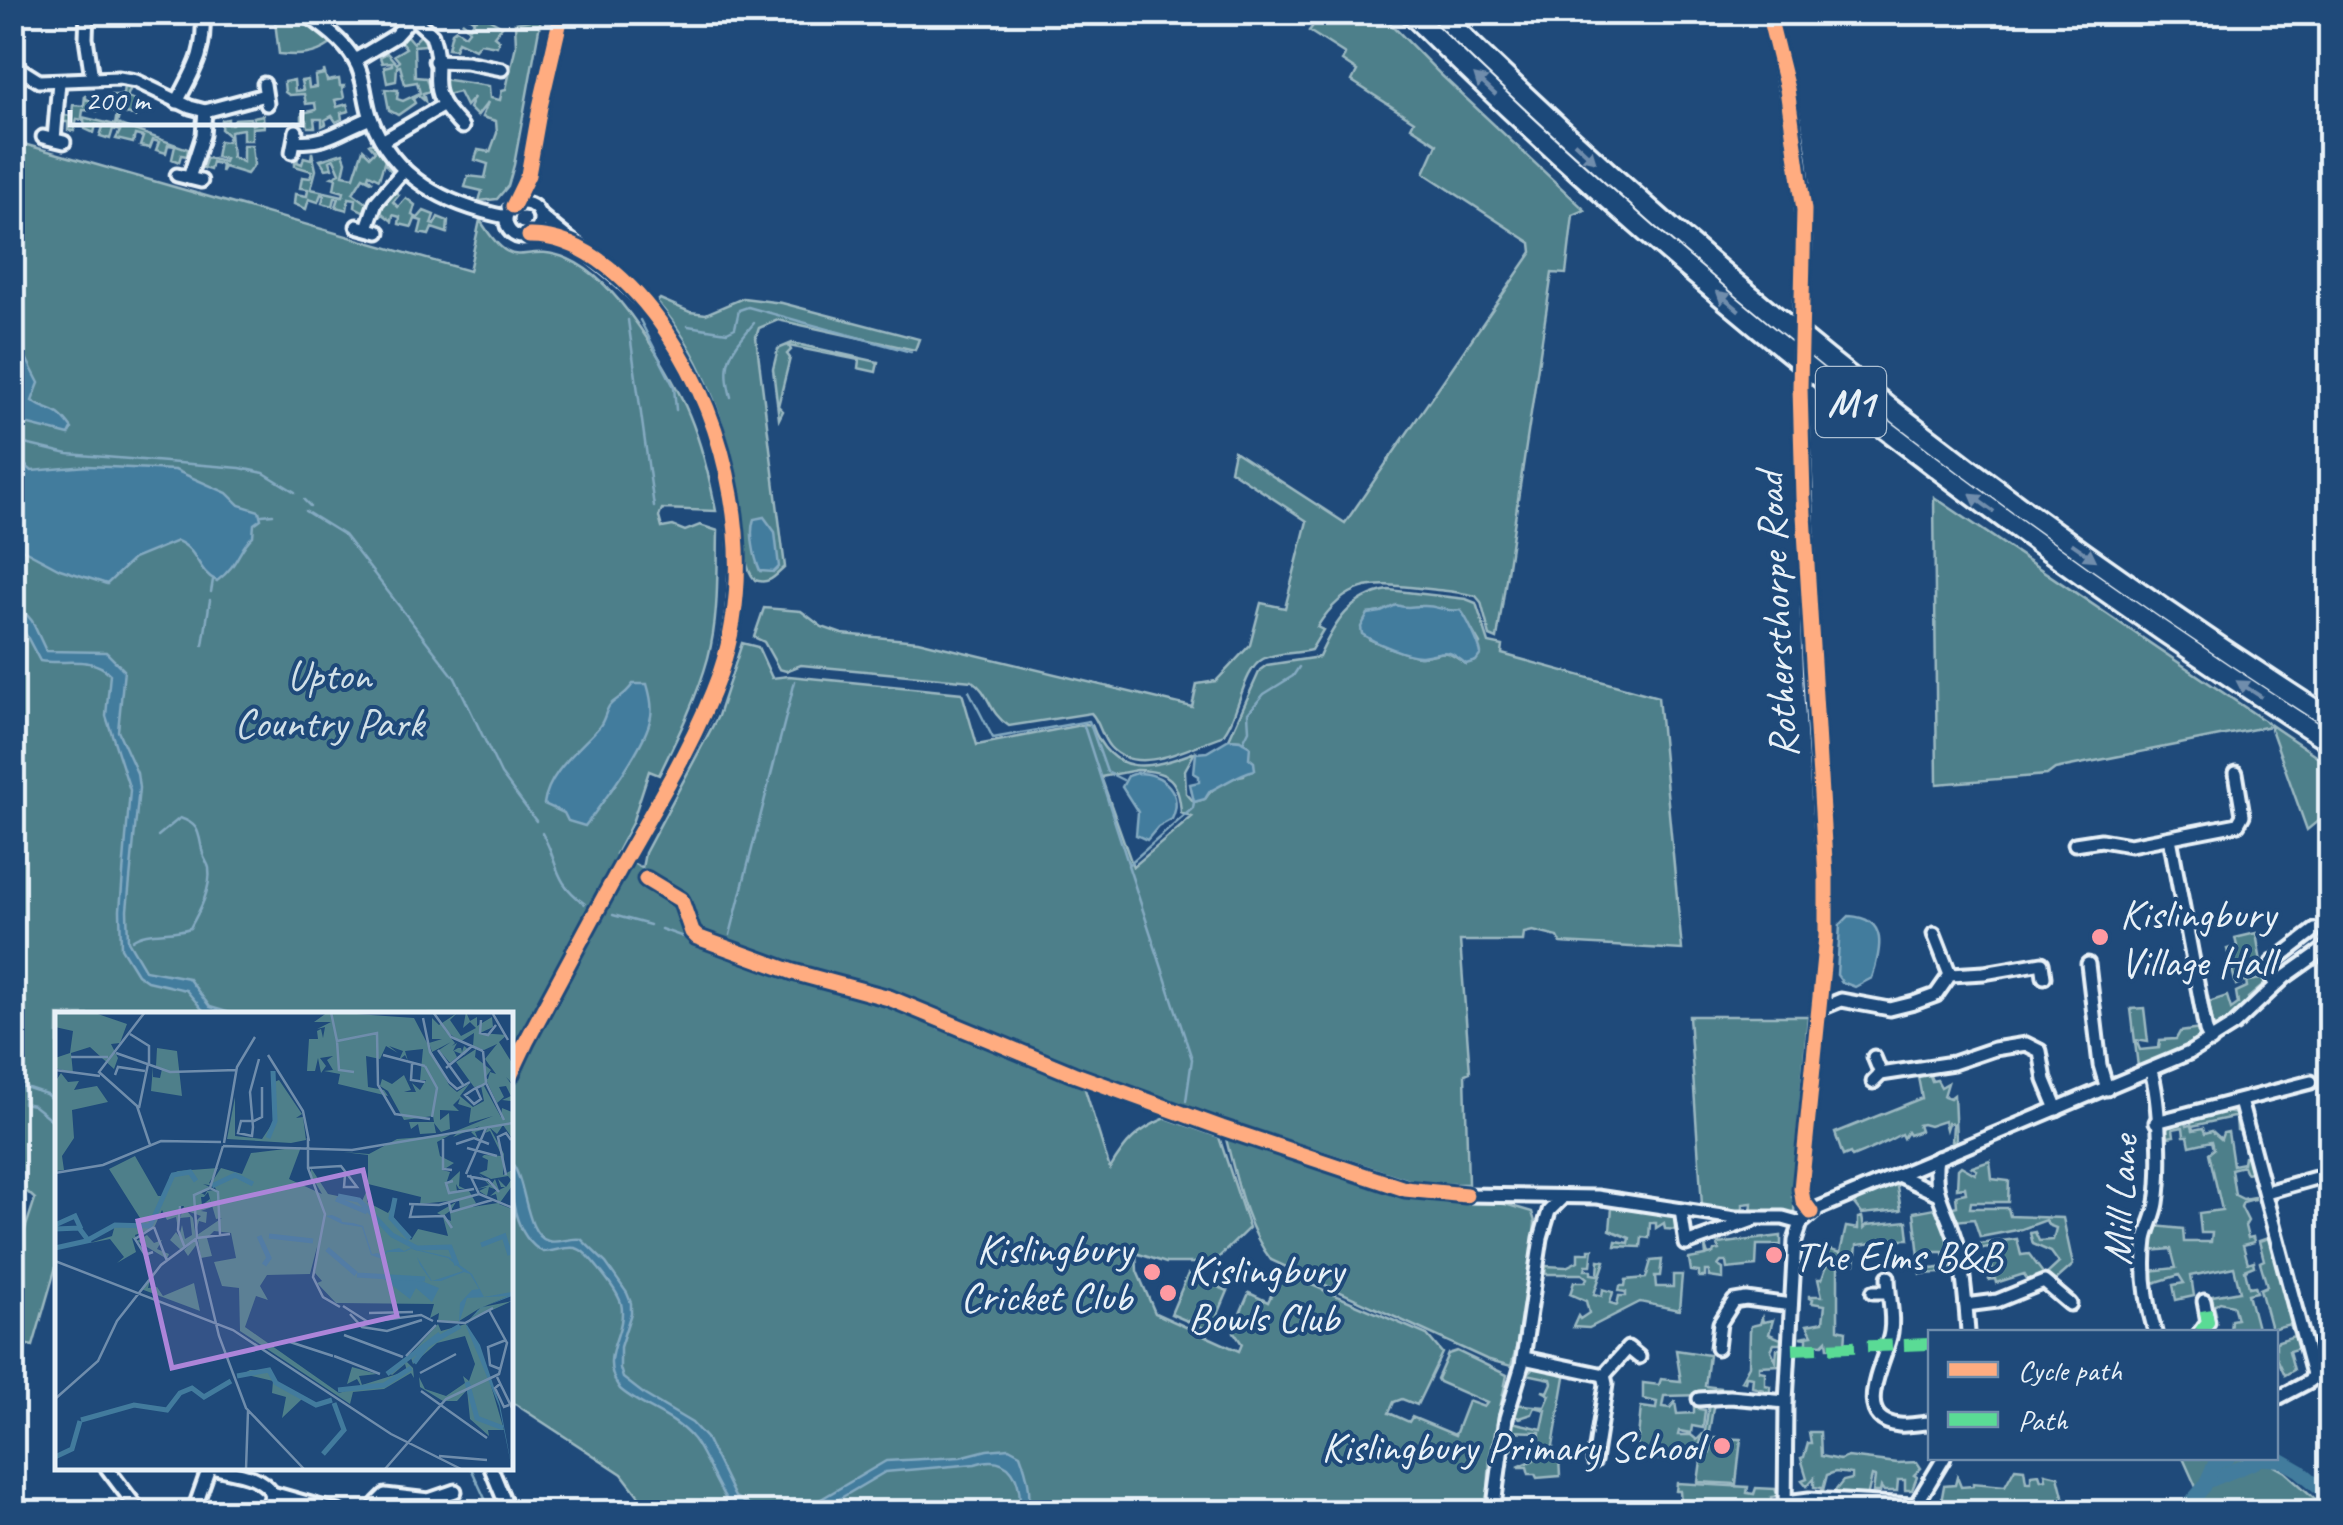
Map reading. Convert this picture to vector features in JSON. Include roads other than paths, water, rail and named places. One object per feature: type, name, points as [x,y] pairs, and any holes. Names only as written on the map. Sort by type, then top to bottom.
[{"type":"highway","name":"M1","points":[[1410,12],[1623,212],[1812,372],[1977,500],[2160,630],[2330,742]]},
{"type":"highway","name":"M1","points":[[1438,12],[1602,167],[1836,366],[2020,507],[2330,719]]},
{"type":"street","points":[[87,12],[92,78]]},
{"type":"street","points":[[303,12],[356,60],[371,118],[382,141],[404,170],[426,188],[456,204],[510,211],[522,202],[538,211],[629,286],[658,318],[702,394],[729,490],[736,557],[726,654],[693,738],[512,1072]]},
{"type":"street","points":[[562,12],[528,175],[506,226],[513,234],[570,241]]},
{"type":"street","name":"Rothersthorpe Road","points":[[1768,12],[1801,172],[1804,235],[1800,386],[1810,646],[1826,877],[1819,1009],[1801,1189],[1811,1212]]},
{"type":"street","points":[[184,104],[204,43],[203,13]]},
{"type":"street","points":[[356,60],[394,36],[410,14],[432,35],[434,77],[442,106],[462,127]]},
{"type":"street","points":[[435,61],[502,69]]},
{"type":"street","points":[[12,64],[38,80],[92,78],[136,82],[205,111],[265,94]]},
{"type":"street","points":[[54,139],[60,82]]},
{"type":"street","points":[[382,141],[442,106]]},
{"type":"street","points":[[189,178],[203,135],[205,111]]},
{"type":"street","points":[[294,141],[314,144],[328,140],[371,118]]},
{"type":"street","points":[[368,229],[376,202],[404,170]]},
{"type":"street","points":[[528,175],[538,211],[538,228],[529,236]]},
{"type":"street","points":[[2074,844],[2101,840],[2130,845],[2241,822],[2236,773]]},
{"type":"street","points":[[2170,838],[2211,1041]]},
{"type":"street","points":[[2276,985],[2270,976],[2272,963],[2315,930]]},
{"type":"street","points":[[1935,933],[1950,975]]},
{"type":"street","points":[[1943,1460],[1913,1509],[1809,1499],[1786,1508],[1786,1402],[1795,1241],[1800,1224],[1811,1212],[2151,1072],[2211,1041],[2330,944]]},
{"type":"street","points":[[1950,975],[2042,963],[2044,977]]},
{"type":"street","points":[[2088,964],[2100,1065],[2107,1089]]},
{"type":"street","points":[[1819,1009],[1841,1000],[1890,1009],[1914,1004],[1936,995],[1950,975]]},
{"type":"street","points":[[1874,1057],[1877,1078],[1953,1063],[1994,1048],[2026,1044],[2040,1051],[2045,1080],[2057,1109]]},
{"type":"street","name":"Mill Lane","points":[[2151,1072],[2158,1199],[2146,1240],[2146,1256],[2148,1302],[2155,1330]]},
{"type":"street","points":[[2156,1122],[2311,1082]]},
{"type":"street","points":[[2240,1100],[2314,1374],[2310,1381],[2278,1398]]},
{"type":"street","points":[[1937,1158],[1936,1193],[1957,1245],[1968,1330]]},
{"type":"street","points":[[1898,1174],[1936,1193]]},
{"type":"street","points":[[2266,1192],[2330,1174]]},
{"type":"street","points":[[1466,1195],[1608,1198],[1754,1220],[1783,1218],[1800,1224]]},
{"type":"street","points":[[1538,1197],[1546,1217]]},
{"type":"street","points":[[1493,1512],[1506,1418],[1524,1358],[1546,1217],[1561,1198]]},
{"type":"street","points":[[1681,1210],[1686,1244],[1754,1220]]},
{"type":"street","points":[[1888,1277],[1891,1336],[1872,1392],[1874,1405],[1880,1415],[1894,1424],[1928,1423]]},
{"type":"street","points":[[1966,1305],[1997,1302],[2044,1282],[2070,1304]]},
{"type":"street","points":[[1873,1292],[1888,1292]]},
{"type":"street","points":[[1717,1348],[1712,1330],[1739,1300],[1791,1305]]},
{"type":"street","points":[[2202,1330],[2208,1322],[2204,1301]]},
{"type":"street","points":[[1604,1374],[1628,1348],[1640,1357]]},
{"type":"street","points":[[1524,1358],[1604,1374]]},
{"type":"street","points":[[1591,1453],[1606,1384],[1604,1374]]},
{"type":"street","points":[[2314,1374],[2330,1376]]},
{"type":"street","points":[[1699,1399],[1730,1397],[1786,1402]]},
{"type":"street","points":[[108,1470],[140,1512]]},
{"type":"street","points":[[194,1510],[211,1470]]},
{"type":"street","points":[[221,1470],[256,1478],[272,1493],[340,1509]]},
{"type":"street","points":[[492,1470],[509,1512]]},
{"type":"street","points":[[374,1512],[385,1495],[429,1500],[455,1491]]},
{"type":"street","points":[[267,1512],[272,1493]]},
{"type":"water","points":[[13,344],[21,348],[39,383],[32,401],[61,416],[72,429],[69,435],[13,421]]},
{"type":"water","points":[[12,454],[32,471],[87,466],[175,470],[227,493],[239,505],[259,511],[261,519],[254,524],[253,536],[234,563],[217,581],[177,541],[133,559],[107,584],[60,569],[24,550],[13,550]]},
{"type":"water","points":[[764,517],[775,532],[779,567],[774,572],[760,571],[754,552],[754,519]]},
{"type":"water","points":[[12,597],[32,621],[46,651],[106,652],[124,670],[118,731],[137,773],[139,788],[127,910],[128,941],[145,970],[188,978],[210,1007],[227,1012],[204,1012],[186,990],[147,981],[137,974],[121,948],[120,910],[130,790],[106,716],[110,674],[86,663],[40,661],[13,610]]},
{"type":"water","points":[[1396,605],[1460,610],[1481,654],[1476,661],[1466,664],[1449,653],[1416,656],[1362,634],[1368,614]]},
{"type":"water","points":[[633,684],[647,684],[651,700],[651,716],[642,742],[585,826],[568,821],[564,813],[544,804],[547,792],[566,762],[599,727],[610,705]]},
{"type":"water","points":[[1229,739],[1250,746],[1249,758],[1255,770],[1194,802],[1190,784],[1199,782],[1194,773],[1196,753],[1207,752]]},
{"type":"water","points":[[1137,773],[1163,781],[1175,801],[1172,819],[1147,840],[1136,835],[1138,812],[1122,787],[1128,776]]},
{"type":"water","points":[[1849,916],[1871,923],[1879,937],[1872,978],[1855,987],[1842,982],[1837,975],[1840,925]]},
{"type":"water","points":[[512,1164],[540,1236],[552,1242],[581,1239],[606,1263],[627,1293],[631,1313],[620,1347],[623,1378],[692,1423],[706,1438],[735,1497],[762,1512],[740,1513],[733,1508],[692,1438],[676,1423],[620,1389],[611,1366],[622,1314],[614,1290],[579,1249],[543,1252],[533,1245],[519,1224],[513,1199]]},
{"type":"water","points":[[1009,1448],[1020,1454],[1025,1468],[1028,1512],[1019,1512],[1019,1489],[1012,1472],[1006,1465],[987,1461],[885,1472],[817,1512],[799,1512],[886,1461],[960,1457]]},
{"type":"waterway","points":[[688,326],[727,332],[735,328],[739,310],[748,307],[911,352]]},
{"type":"waterway","points":[[628,320],[654,507]]},
{"type":"waterway","points":[[640,320],[674,387],[676,410]]},
{"type":"waterway","points":[[731,397],[727,374],[730,357],[754,323]]},
{"type":"waterway","points":[[12,441],[68,454],[240,468],[264,473],[295,492]]},
{"type":"waterway","points":[[304,500],[310,506]]},
{"type":"waterway","points":[[305,511],[344,535],[455,678],[501,774],[536,821]]},
{"type":"waterway","points":[[262,515],[273,514]]},
{"type":"waterway","points":[[211,592],[213,580]]},
{"type":"waterway","points":[[203,645],[210,600]]},
{"type":"waterway","points":[[1243,742],[1249,730],[1248,713],[1264,694],[1293,676],[1299,667]]},
{"type":"waterway","points":[[730,935],[795,681]]},
{"type":"waterway","points":[[969,691],[993,738],[1089,721],[1107,772],[1123,780]]},
{"type":"waterway","points":[[1083,723],[1128,863]]},
{"type":"waterway","points":[[1186,1101],[1192,1059],[1128,865],[1193,808],[1194,802]]},
{"type":"waterway","points":[[132,940],[145,934],[190,928],[207,892],[209,868],[195,827],[180,818],[158,836]]},
{"type":"waterway","points":[[542,833],[562,879],[585,904]]},
{"type":"waterway","points":[[613,915],[650,925]]},
{"type":"waterway","points":[[661,929],[813,983],[896,1006],[1081,1080]]},
{"type":"waterway","points":[[12,1069],[22,1085],[23,1103],[33,1105],[55,1123]]},
{"type":"waterway","points":[[25,1087],[46,1094],[55,1102]]},
{"type":"waterway","points":[[2182,1512],[2204,1487],[2215,1463],[2223,1460]]},
{"type":"waterway","points":[[2278,1460],[2300,1471],[2330,1496]]},
{"type":"waterway","points":[[2211,1480],[2255,1462]]},
{"type":"waterway","points":[[472,1470],[491,1512]]},
{"type":"place","name":"Kislingbury Village Hall","points":[[2100,937]]},
{"type":"place","name":"The Elms B&B","points":[[1774,1255]]},
{"type":"place","name":"Kislingbury Cricket Club","points":[[1152,1272]]},
{"type":"place","name":"Kislingbury Bowls Club","points":[[1168,1293]]},
{"type":"place","name":"Kislingbury Primary School","points":[[1722,1446]]},
{"type":"park label","name":"Upton Country Park","points":[[329,698]]}]
